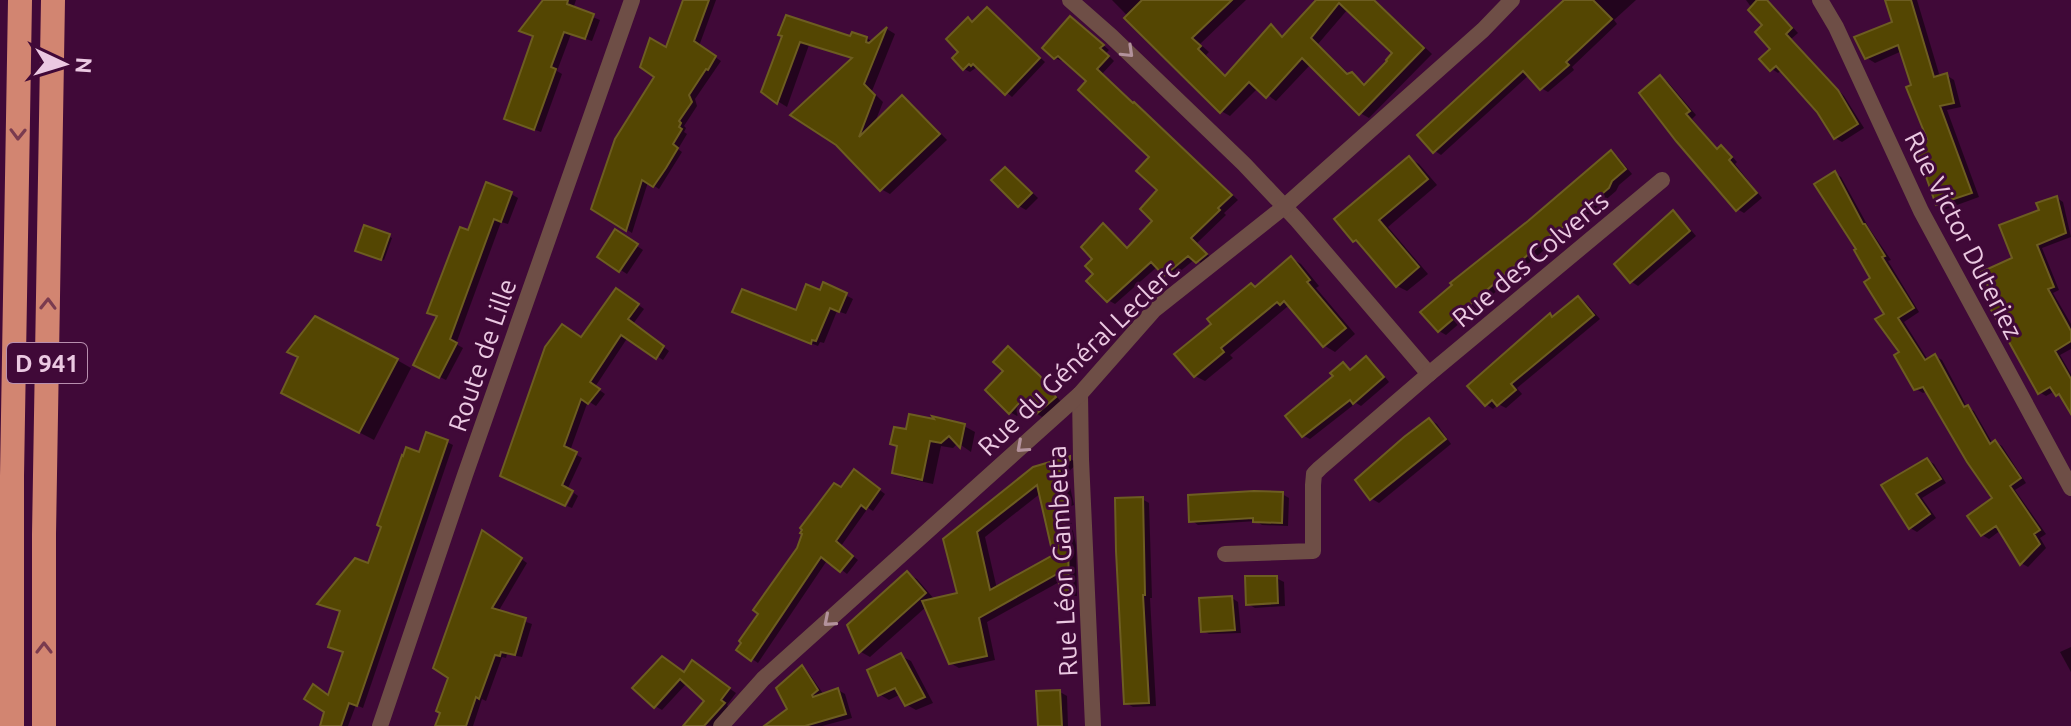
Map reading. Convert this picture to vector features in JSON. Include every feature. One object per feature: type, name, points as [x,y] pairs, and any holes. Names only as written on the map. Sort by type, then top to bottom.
[{"type":"highway","name":"D 941","points":[[12,726],[12,476],[20,0]]},
{"type":"highway","name":"D 941","points":[[44,726],[53,0]]},
{"type":"street","name":"Route de Lille","points":[[380,726],[632,0]]},
{"type":"street","points":[[1070,0],[1244,164],[1429,374]]},
{"type":"street","name":"Rue du Général Leclerc","points":[[721,726],[763,679],[1080,394],[1154,310],[1284,207],[1483,30],[1512,0]]},
{"type":"street","name":"Rue Victor Duteriez","points":[[1820,0],[1836,27],[1921,211],[2071,488]]},
{"type":"street","name":"Rue des Colverts","points":[[1225,554],[1313,551],[1314,474],[1662,180]]},
{"type":"street","name":"Rue Léon Gambetta","points":[[1080,394],[1093,726]]},
{"type":"building","points":[[543,0],[568,0],[567,4],[594,14],[585,39],[564,32],[551,67],[556,69],[534,130],[504,119],[533,36],[519,31]]},
{"type":"building","points":[[683,0],[709,0],[694,41],[716,56],[689,95],[692,102],[679,121],[682,129],[673,144],[678,148],[653,187],[642,180],[626,231],[591,209],[615,139],[654,77],[640,67],[650,38],[666,47]]},
{"type":"building","points":[[1142,0],[1232,0],[1192,38],[1201,46],[1198,49],[1225,76],[1271,24],[1282,37],[1316,0],[1374,0],[1424,48],[1359,115],[1302,58],[1266,98],[1249,82],[1220,113],[1124,18]],"holes":[[[1339,3],[1392,53],[1364,85],[1352,72],[1347,74],[1311,38]]]},
{"type":"building","points":[[1564,0],[1593,0],[1612,19],[1566,62],[1569,65],[1540,90],[1523,71],[1433,153],[1417,135]]},
{"type":"building","points":[[1757,0],[1767,0],[1792,28],[1786,34],[1838,90],[1858,124],[1834,139],[1817,112],[1776,66],[1770,71],[1759,59],[1770,49],[1755,32],[1762,25],[1748,10]]},
{"type":"building","points":[[1885,0],[1911,0],[1934,77],[1947,73],[1954,103],[1940,106],[1972,193],[1936,205],[1918,154],[1921,153],[1919,141],[1927,139],[1906,87],[1911,85],[1898,45],[1865,59],[1854,37],[1892,22]]},
{"type":"building","points":[[987,7],[1040,58],[1005,95],[973,64],[963,70],[952,58],[958,52],[946,39],[968,17],[972,22]]},
{"type":"building","points":[[786,15],[850,36],[852,32],[867,37],[866,42],[869,43],[887,27],[864,84],[875,95],[859,137],[902,95],[940,134],[880,191],[836,145],[790,115],[852,58],[800,42],[777,104],[761,92],[782,36],[778,35]]},
{"type":"building","points":[[1070,16],[1104,45],[1100,48],[1109,56],[1097,69],[1232,195],[1191,238],[1207,254],[1196,263],[1188,256],[1164,276],[1151,262],[1107,302],[1086,281],[1093,274],[1085,266],[1092,259],[1081,247],[1103,223],[1127,248],[1152,221],[1140,209],[1157,190],[1136,171],[1149,157],[1078,90],[1086,81],[1058,56],[1054,59],[1042,48]]},
{"type":"building","points":[[1660,75],[1690,111],[1686,114],[1717,149],[1721,145],[1732,157],[1729,160],[1757,193],[1736,211],[1639,93]]},
{"type":"building","points":[[1611,150],[1626,169],[1612,181],[1609,188],[1438,332],[1420,312],[1452,285],[1450,283]]},
{"type":"building","points":[[1409,156],[1428,179],[1379,220],[1419,267],[1396,287],[1334,219]]},
{"type":"building","points":[[1005,167],[1032,193],[1018,207],[991,180]]},
{"type":"building","points":[[1835,171],[1914,308],[1898,318],[1925,360],[1935,354],[1964,407],[1968,405],[1990,444],[1995,440],[2021,478],[2010,486],[2040,530],[2034,534],[2040,544],[2020,565],[1996,526],[1981,536],[1967,516],[1992,498],[1923,387],[1914,390],[1894,355],[1899,352],[1875,319],[1884,314],[1864,282],[1870,278],[1856,249],[1814,184]]},
{"type":"building","points":[[486,182],[512,192],[501,222],[494,219],[450,339],[457,343],[439,378],[413,365],[437,316],[427,313],[460,227],[468,230]]},
{"type":"building","points":[[2057,196],[2066,233],[2037,245],[2054,287],[2048,289],[2071,331],[2071,341],[2055,351],[2071,379],[2071,414],[2059,394],[2056,396],[2050,387],[2038,394],[1990,308],[1997,305],[1981,272],[2012,258],[1999,225],[2039,210],[2036,203]]},
{"type":"building","points":[[1673,210],[1690,231],[1630,283],[1614,264]]},
{"type":"building","points":[[364,225],[390,234],[381,260],[355,251]]},
{"type":"building","points":[[615,229],[638,244],[619,272],[597,257]]},
{"type":"building","points":[[1291,256],[1310,280],[1307,282],[1346,328],[1323,347],[1284,301],[1280,305],[1277,302],[1221,348],[1224,352],[1194,377],[1174,354],[1211,324],[1207,319],[1251,283],[1255,287]]},
{"type":"building","points":[[823,282],[847,293],[839,312],[830,308],[816,341],[812,340],[811,344],[732,312],[742,289],[796,310],[806,284],[820,290]]},
{"type":"building","points":[[616,288],[639,304],[628,319],[664,346],[656,359],[621,335],[590,382],[600,389],[588,404],[581,399],[564,446],[577,452],[562,485],[573,491],[565,506],[500,476],[545,347],[562,324],[581,337]]},
{"type":"building","points":[[1578,296],[1594,315],[1511,384],[1516,390],[1497,406],[1492,400],[1485,406],[1467,386],[1550,313],[1552,317]]},
{"type":"building","points":[[315,316],[398,359],[359,433],[281,393],[298,357],[287,352]]},
{"type":"building","points":[[1008,346],[1040,376],[1056,397],[1035,415],[1022,400],[1009,414],[985,390],[1003,371],[993,362]]},
{"type":"building","points":[[1366,356],[1384,377],[1353,404],[1350,400],[1302,437],[1285,416],[1333,376],[1330,373],[1343,362],[1350,370]]},
{"type":"building","points":[[909,414],[965,424],[960,448],[949,436],[941,443],[930,441],[922,480],[892,473],[897,446],[890,444],[894,427],[906,429]]},
{"type":"building","points":[[1429,418],[1446,439],[1370,500],[1355,480]]},
{"type":"building","points":[[426,432],[448,440],[357,706],[349,703],[341,726],[320,726],[324,712],[304,699],[313,684],[328,695],[343,652],[328,647],[340,611],[317,604],[355,558],[368,563],[381,527],[377,525],[402,455],[406,447],[419,452]]},
{"type":"building","points":[[1070,456],[1070,460],[1059,468],[1067,501],[1060,503],[1068,539],[1069,592],[1061,592],[1057,574],[979,618],[987,656],[949,664],[922,601],[957,593],[943,539],[1033,467]],"holes":[[[1037,485],[1053,555],[990,590],[977,532]]]},
{"type":"building","points":[[1927,458],[1941,479],[1916,494],[1930,514],[1909,529],[1881,485]]},
{"type":"building","points":[[854,469],[880,489],[866,509],[861,505],[836,541],[853,556],[840,572],[821,557],[751,661],[736,650],[758,614],[753,610],[797,548],[802,534],[800,528],[834,483],[841,487]]},
{"type":"building","points":[[1283,492],[1282,523],[1253,522],[1253,518],[1189,522],[1188,495]]},
{"type":"building","points":[[1143,497],[1143,595],[1149,703],[1124,704],[1115,498]]},
{"type":"building","points":[[482,530],[522,558],[492,608],[526,618],[515,655],[501,652],[500,656],[495,655],[466,726],[435,726],[440,713],[436,711],[448,678],[433,668]]},
{"type":"building","points":[[907,571],[926,593],[859,653],[847,625]]},
{"type":"building","points":[[1245,576],[1277,576],[1278,603],[1246,605]]},
{"type":"building","points":[[1232,596],[1235,630],[1201,632],[1199,598]]},
{"type":"building","points":[[901,653],[925,697],[905,706],[895,688],[878,696],[867,670]]},
{"type":"building","points":[[662,656],[684,672],[692,660],[730,688],[721,700],[725,703],[704,726],[683,726],[704,701],[680,679],[654,708],[632,688]]},
{"type":"building","points":[[802,665],[818,690],[813,697],[838,688],[846,714],[805,726],[764,726],[787,709],[776,688]]},
{"type":"building","points":[[1060,690],[1062,726],[1038,726],[1036,691]]}]
